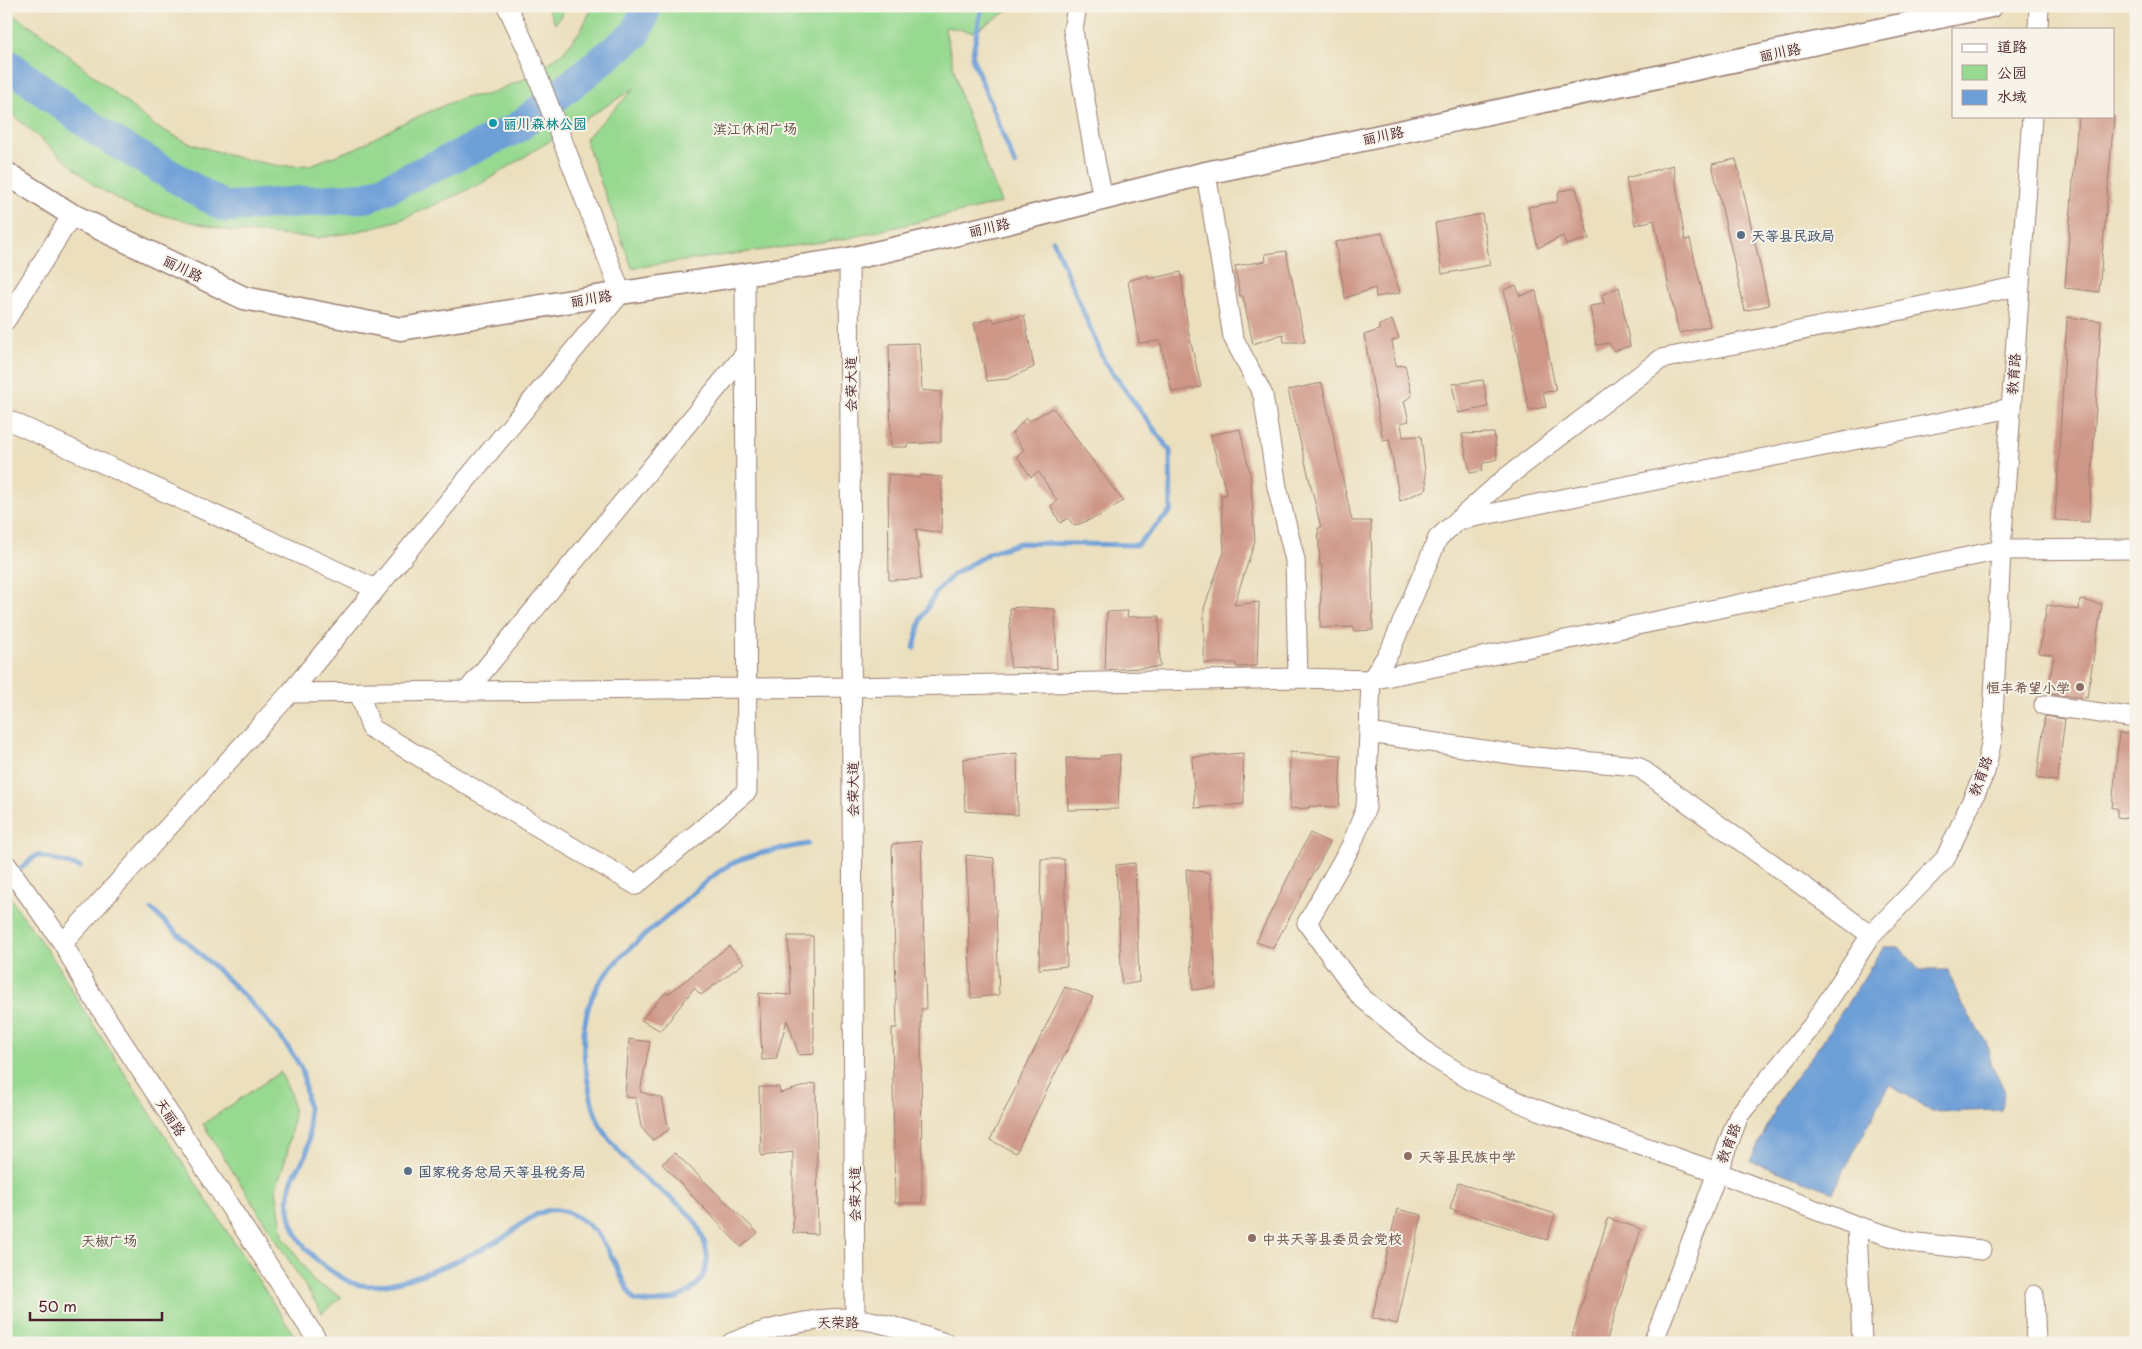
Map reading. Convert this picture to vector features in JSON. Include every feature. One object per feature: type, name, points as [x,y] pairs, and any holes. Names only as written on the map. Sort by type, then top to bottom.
[{"type":"main road","name":"丽川路","points":[[6,173],[72,215],[244,298],[401,329],[621,292],[849,259],[1006,223],[1103,197],[1206,173],[1991,6]]},
{"type":"street","points":[[63,943],[290,693],[621,292],[528,51],[507,6]]},
{"type":"street","points":[[1077,6],[1073,30],[1103,197]]},
{"type":"street","points":[[2038,28],[2039,6]]},
{"type":"street","name":"教育路","points":[[1652,1343],[1738,1115],[1812,1026],[1870,935],[1945,859],[1985,772],[1992,739],[2001,550],[2032,118]]},
{"type":"street","points":[[1206,173],[1233,336],[1263,395],[1277,487],[1295,560],[1298,678]]},
{"type":"street","points":[[6,320],[72,215]]},
{"type":"street","name":"会荣大道","points":[[849,259],[855,1318]]},
{"type":"street","points":[[359,692],[371,728],[636,885],[748,791],[745,274]]},
{"type":"street","points":[[1981,1250],[1909,1242],[1857,1226],[1717,1172],[1533,1108],[1474,1082],[1431,1056],[1360,996],[1307,923],[1351,846],[1366,808],[1371,680],[1390,651],[1438,538],[1458,520],[1503,480],[1660,359],[2020,286]]},
{"type":"street","points":[[467,691],[745,354]]},
{"type":"street","points":[[1458,520],[2011,408]]},
{"type":"street","points":[[6,419],[376,589]]},
{"type":"street","points":[[290,693],[851,687],[1298,678],[1371,680],[2001,550],[2136,549]]},
{"type":"street","points":[[2044,705],[2136,718]]},
{"type":"street","points":[[1368,733],[1524,756],[1637,766],[1870,935]]},
{"type":"street","name":"天丽路","points":[[6,864],[63,943],[87,988],[319,1343]]},
{"type":"street","points":[[1857,1226],[1862,1343]]},
{"type":"street","points":[[2034,1295],[2036,1343]]},
{"type":"street","name":"天荣路","points":[[731,1343],[751,1334],[818,1321],[855,1318],[945,1343]]},
{"type":"green space","points":[[547,6],[567,6],[555,24]]},
{"type":"green space","name":"滨江休闲广场","points":[[593,6],[1016,6],[973,32],[946,27],[945,30],[961,98],[1001,203],[844,239],[632,268],[585,139],[635,88],[479,185],[400,220],[355,232],[318,238],[231,231],[135,209],[95,186],[6,109],[6,10],[44,35],[155,126],[189,143],[242,159],[281,166],[310,165],[356,148],[403,123],[464,97],[486,95],[529,77],[562,53],[581,30]]},
{"type":"green space","name":"天椒广场","points":[[6,892],[59,967],[78,1001],[299,1343],[6,1343]]},
{"type":"green space","points":[[280,1072],[290,1092],[294,1115],[287,1154],[276,1188],[283,1236],[314,1282],[342,1297],[322,1313],[203,1124]]},
{"type":"water","points":[[1884,947],[1899,947],[1920,970],[1948,970],[1960,1001],[1986,1042],[1992,1067],[2004,1089],[2002,1110],[1932,1112],[1890,1084],[1833,1192],[1750,1161],[1784,1093],[1822,1042]]},
{"type":"building","points":[[2078,118],[2114,118],[2099,292],[2065,288]]},
{"type":"building","name":"天等县民政局","points":[[1736,159],[1769,305],[1745,311],[1712,164]]},
{"type":"building","points":[[1673,165],[1685,240],[1690,239],[1710,326],[1679,333],[1654,220],[1635,225],[1626,178]]},
{"type":"building","points":[[1576,188],[1589,239],[1566,245],[1563,236],[1538,248],[1528,207],[1557,202],[1559,191]]},
{"type":"building","points":[[1482,214],[1490,265],[1442,274],[1435,223]]},
{"type":"building","points":[[1382,233],[1400,293],[1376,297],[1375,288],[1345,298],[1335,242]]},
{"type":"building","points":[[1286,251],[1305,342],[1284,342],[1283,334],[1253,344],[1243,296],[1240,296],[1235,266],[1266,261],[1265,254]]},
{"type":"building","points":[[1181,272],[1188,330],[1201,387],[1172,392],[1160,341],[1139,343],[1128,281],[1148,275],[1149,279]]},
{"type":"building","points":[[1516,285],[1520,296],[1536,291],[1556,391],[1543,392],[1546,407],[1529,410],[1504,290]]},
{"type":"building","points":[[1619,287],[1630,346],[1614,351],[1609,343],[1596,345],[1590,306],[1604,304],[1602,295]]},
{"type":"building","points":[[1024,315],[1034,367],[1008,379],[987,381],[974,323],[993,318],[994,322]]},
{"type":"building","points":[[2067,317],[2101,321],[2089,522],[2055,520]]},
{"type":"building","points":[[1392,320],[1399,338],[1392,341],[1396,366],[1405,365],[1412,396],[1404,401],[1409,421],[1401,423],[1403,437],[1421,436],[1427,489],[1400,501],[1389,439],[1383,440],[1364,335],[1379,330],[1379,325]]},
{"type":"building","points":[[919,343],[922,390],[941,392],[941,442],[907,444],[907,447],[891,447],[889,344]]},
{"type":"building","points":[[1483,380],[1488,407],[1458,413],[1452,384]]},
{"type":"building","points":[[1322,383],[1352,521],[1371,521],[1373,630],[1353,631],[1353,627],[1320,628],[1322,565],[1320,565],[1318,528],[1321,528],[1288,390]]},
{"type":"building","points":[[1053,408],[1123,501],[1099,516],[1074,526],[1068,518],[1060,523],[1051,506],[1057,501],[1039,472],[1031,477],[1017,456],[1024,450],[1012,433],[1026,418],[1029,421]]},
{"type":"building","points":[[1240,429],[1250,474],[1255,541],[1234,605],[1259,602],[1257,666],[1236,667],[1236,663],[1204,663],[1204,608],[1224,552],[1221,495],[1227,495],[1210,435]]},
{"type":"building","points":[[1494,433],[1497,459],[1483,463],[1482,471],[1470,473],[1462,434]]},
{"type":"building","points":[[888,474],[920,478],[920,475],[942,477],[941,533],[916,529],[921,579],[889,580]]},
{"type":"building","points":[[2080,600],[2102,604],[2087,698],[2048,694],[2054,655],[2039,653],[2047,605],[2079,610]]},
{"type":"building","points":[[1010,608],[1055,609],[1057,669],[1010,667]]},
{"type":"building","points":[[1128,611],[1127,617],[1159,616],[1160,667],[1105,670],[1107,612]]},
{"type":"building","points":[[2045,716],[2065,719],[2057,781],[2037,778]]},
{"type":"building","points":[[2119,733],[2136,735],[2136,819],[2117,817],[2117,808],[2112,808]]},
{"type":"building","points":[[1290,752],[1341,755],[1339,807],[1309,806],[1309,808],[1290,809]]},
{"type":"building","points":[[1017,753],[1018,815],[965,811],[963,759]]},
{"type":"building","points":[[1243,753],[1244,804],[1195,808],[1192,757]]},
{"type":"building","points":[[1120,754],[1118,809],[1068,810],[1066,758],[1100,759],[1100,756]]},
{"type":"building","points":[[1310,833],[1330,843],[1273,948],[1256,942]]},
{"type":"building","points":[[921,841],[926,1009],[921,1009],[922,1203],[895,1203],[892,1028],[897,1028],[892,844]]},
{"type":"building","points":[[966,855],[994,858],[999,995],[971,998]]},
{"type":"building","points":[[1041,859],[1064,859],[1067,966],[1039,969]]},
{"type":"building","points":[[1135,863],[1139,982],[1122,985],[1116,865]]},
{"type":"building","points":[[1186,869],[1210,873],[1216,987],[1193,990]]},
{"type":"building","points":[[788,936],[813,936],[814,1054],[799,1055],[787,1020],[776,1059],[762,1060],[759,993],[791,995]]},
{"type":"building","points":[[729,946],[744,963],[701,995],[694,988],[661,1031],[641,1020],[666,992],[668,994]]},
{"type":"building","points":[[1065,987],[1093,997],[1016,1153],[990,1140]]},
{"type":"building","points":[[629,1039],[650,1042],[640,1092],[662,1098],[669,1130],[652,1140],[641,1127],[636,1098],[625,1097]]},
{"type":"building","points":[[816,1083],[818,1234],[793,1233],[793,1152],[761,1156],[759,1087],[779,1087],[780,1093]]},
{"type":"building","points":[[675,1153],[758,1233],[741,1247],[662,1164]]},
{"type":"building","points":[[1458,1183],[1555,1214],[1547,1240],[1450,1209]]},
{"type":"building","points":[[1397,1209],[1422,1215],[1397,1324],[1372,1318]]},
{"type":"building","points":[[1608,1218],[1641,1229],[1606,1343],[1570,1343]]},
{"type":"waterway","points":[[6,63],[100,133],[225,207],[368,197],[517,128],[636,33],[647,6]]},
{"type":"waterway","points":[[982,6],[972,57],[1015,165]]},
{"type":"waterway","points":[[914,648],[921,619],[937,591],[954,574],[991,552],[1020,543],[1137,545],[1171,511],[1170,451],[1104,361],[1053,240]]},
{"type":"waterway","points":[[152,910],[251,1003],[270,1024],[302,1069],[308,1108],[309,1141],[306,1155],[292,1180],[289,1197],[290,1213],[301,1241],[321,1263],[348,1281],[363,1285],[382,1285],[427,1273],[450,1264],[504,1237],[537,1214],[550,1210],[560,1210],[579,1218],[602,1240],[634,1300],[657,1302],[680,1297],[698,1283],[704,1274],[707,1262],[706,1247],[701,1233],[690,1215],[639,1173],[615,1147],[600,1124],[591,1096],[584,1046],[585,1020],[591,999],[615,963],[714,875],[732,863],[750,856],[808,844]]},
{"type":"waterway","points":[[17,871],[37,855],[80,867]]},
{"type":"place","name":"丽川森林公园","points":[[493,123]]},
{"type":"place","name":"天等县民政局","points":[[1741,235]]},
{"type":"place","name":"恒丰希望小学","points":[[2080,687]]},
{"type":"place","name":"天等县民族中学","points":[[1408,1156]]},
{"type":"place","name":"国家税务总局天等县税务局","points":[[408,1171]]},
{"type":"place","name":"中共天等县委员会党校","points":[[1252,1238]]}]
